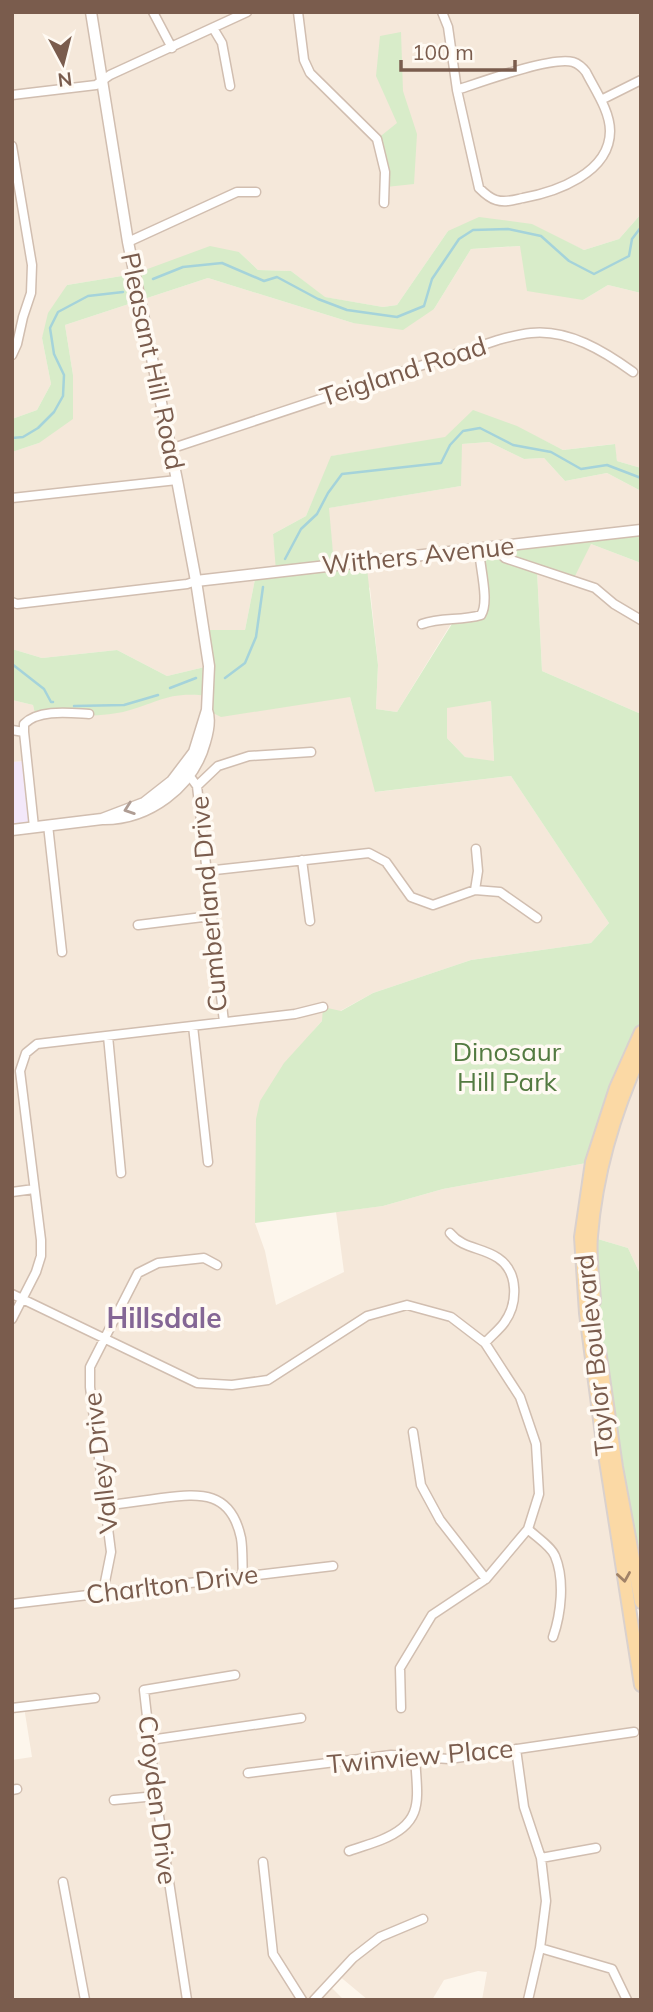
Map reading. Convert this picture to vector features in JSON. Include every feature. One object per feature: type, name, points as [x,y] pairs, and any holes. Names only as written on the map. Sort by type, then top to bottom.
[{"type":"main road","name":"Taylor Boulevard","points":[[641,1032],[616,1088],[592,1162],[581,1237],[586,1313],[641,1685]]},
{"type":"main road","name":"Taylor Boulevard","points":[[641,1053],[626,1086],[602,1164],[591,1237],[594,1315],[616,1468],[641,1602]]},
{"type":"street","name":"Pleasant Hill Road","points":[[12,830],[102,819],[144,803],[187,772],[207,710],[209,666],[196,581],[128,242],[91,12]]},
{"type":"street","points":[[153,12],[172,48]]},
{"type":"street","points":[[12,95],[96,85],[247,12]]},
{"type":"street","points":[[298,12],[304,61],[310,73],[377,139],[385,172],[384,203]]},
{"type":"street","points":[[442,12],[448,27],[457,90],[479,188],[495,200],[534,196],[569,184],[588,172],[601,159],[611,133],[601,100],[582,67],[573,62],[560,61],[457,90]]},
{"type":"street","points":[[213,28],[222,43],[230,86]]},
{"type":"street","points":[[601,100],[641,80]]},
{"type":"street","points":[[12,146],[32,265],[31,293],[18,344],[12,355]]},
{"type":"street","points":[[128,242],[237,192],[256,192]]},
{"type":"street","name":"Teigland Road","points":[[170,449],[498,340],[532,332],[563,334],[611,356],[634,372]]},
{"type":"street","points":[[12,498],[177,480]]},
{"type":"street","name":"Withers Avenue","points":[[196,581],[641,530]]},
{"type":"street","points":[[422,624],[481,615],[484,598],[479,547]]},
{"type":"street","points":[[494,547],[505,558],[595,587],[614,604],[641,621]]},
{"type":"street","points":[[12,602],[17,604],[196,581]]},
{"type":"street","points":[[34,827],[24,724],[28,719],[61,712],[89,714]]},
{"type":"street","points":[[12,730],[23,732]]},
{"type":"street","points":[[197,786],[218,766],[249,756],[311,752]]},
{"type":"street","name":"Cumberland Drive","points":[[12,1319],[41,1256],[20,1071],[26,1054],[37,1044],[224,1022],[197,786],[187,772]]},
{"type":"street","points":[[48,825],[62,953]]},
{"type":"street","points":[[475,890],[478,871],[476,849]]},
{"type":"street","points":[[206,872],[369,853],[386,862],[411,897],[433,905],[475,890],[500,891],[537,918]]},
{"type":"street","points":[[302,860],[310,921]]},
{"type":"street","points":[[138,925],[211,916]]},
{"type":"street","points":[[224,1022],[295,1014],[323,1007]]},
{"type":"street","points":[[193,1026],[208,1162]]},
{"type":"street","points":[[108,1036],[121,1173]]},
{"type":"street","points":[[12,1192],[34,1189]]},
{"type":"street","points":[[450,1233],[457,1242],[497,1257],[510,1268],[515,1287],[511,1308],[505,1322],[485,1343]]},
{"type":"street","name":"Valley Drive","points":[[103,1592],[110,1552],[90,1387],[90,1367],[138,1273],[158,1263],[204,1258],[217,1265]]},
{"type":"street","points":[[12,1294],[197,1383],[232,1385],[268,1380],[367,1316],[407,1305],[451,1317],[485,1343],[520,1397],[536,1444],[539,1494],[528,1529],[486,1579],[432,1615],[400,1668],[401,1708]]},
{"type":"street","points":[[413,1432],[421,1485],[440,1520],[486,1579]]},
{"type":"street","points":[[103,1506],[187,1495],[208,1496],[223,1503],[231,1513],[241,1538],[243,1576]]},
{"type":"street","points":[[528,1529],[555,1554],[561,1582],[558,1623],[552,1637]]},
{"type":"street","name":"Charlton Drive","points":[[12,1604],[333,1566]]},
{"type":"street","name":"Croyden Drive","points":[[187,2000],[156,1796],[144,1690],[235,1675]]},
{"type":"street","points":[[12,1708],[95,1698]]},
{"type":"street","points":[[150,1740],[301,1718]]},
{"type":"street","name":"Twinview Place","points":[[248,1773],[391,1755],[449,1759],[634,1732]]},
{"type":"street","points":[[516,1749],[524,1807],[541,1858],[546,1901],[540,1948],[528,2000]]},
{"type":"street","points":[[349,1851],[386,1838],[410,1823],[417,1803],[415,1756]]},
{"type":"street","points":[[114,1800],[156,1796]]},
{"type":"street","points":[[541,1858],[596,1847]]},
{"type":"street","points":[[263,1863],[273,1954],[302,2000]]},
{"type":"street","points":[[63,1882],[85,2000]]},
{"type":"street","points":[[314,2000],[353,1958],[380,1937],[423,1919]]},
{"type":"street","points":[[540,1948],[612,1969],[627,2000]]},
{"type":"shaded area","points":[[12,12],[641,12],[641,214],[619,239],[584,250],[566,242],[448,231],[397,305],[383,307],[324,297],[291,271],[258,270],[239,252],[67,285],[42,338],[51,384],[37,410],[12,419]]},
{"type":"shaded area","points":[[521,246],[583,300],[608,285],[641,293],[641,468],[617,461],[614,444],[563,450],[517,427],[332,456],[306,516],[273,534],[277,571],[256,574],[245,630],[209,666],[167,676],[117,650],[42,658],[12,649],[12,452],[39,443],[73,375],[65,325],[208,278],[353,323],[434,309],[471,249]]},
{"type":"shaded area","points":[[489,442],[524,459],[544,458],[565,481],[607,473],[641,491],[641,530],[586,537],[484,598],[481,615],[454,619],[397,712],[376,709],[378,665],[370,588],[334,564],[328,508],[461,486],[461,444]]},
{"type":"shaded area","points":[[591,544],[641,563],[641,714],[542,671],[537,569]]},
{"type":"shaded area","points":[[183,693],[208,696],[350,697],[376,792],[511,776],[609,923],[591,943],[471,960],[373,993],[322,1021],[313,1031],[255,1223],[265,1251],[276,1305],[344,1272],[336,1212],[383,1206],[443,1189],[592,1162],[581,1237],[641,1685],[641,2000],[482,2000],[487,1972],[478,1971],[444,1980],[432,2000],[368,2000],[338,1975],[329,1985],[344,2000],[12,2000],[12,1760],[32,1757],[24,1707],[12,1708],[12,829],[26,761],[12,762],[12,700],[33,705],[36,717]]},
{"type":"shaded area","points":[[491,701],[494,762],[465,757],[447,738],[447,707]]},
{"type":"shaded area","points":[[27,761],[31,826],[12,829],[12,762]]},
{"type":"shaded area","points":[[641,1053],[641,1276],[628,1248],[591,1237],[602,1164]]},
{"type":"green space","points":[[401,32],[403,91],[417,134],[414,184],[386,187],[377,139],[397,123],[376,76],[380,36]]},
{"type":"green space","points":[[641,214],[641,293],[608,285],[583,300],[527,291],[520,246],[471,249],[434,309],[403,330],[353,323],[208,278],[65,325],[73,375],[73,419],[39,443],[12,452],[12,419],[37,410],[51,384],[42,338],[48,313],[67,285],[134,274],[210,246],[239,252],[258,270],[291,271],[325,297],[383,307],[397,305],[448,231],[479,217],[532,224],[584,250],[619,239]]},
{"type":"green space","name":"Dinosaur Hill Park","points":[[473,410],[517,426],[563,450],[615,444],[617,461],[641,468],[641,491],[607,473],[565,481],[544,458],[524,459],[489,442],[462,444],[461,486],[329,508],[334,564],[366,560],[378,665],[376,709],[397,712],[455,619],[470,618],[484,610],[479,547],[641,530],[641,563],[591,544],[573,580],[537,570],[542,671],[641,714],[641,1032],[592,1162],[443,1189],[383,1206],[255,1223],[256,1119],[260,1101],[284,1063],[322,1021],[323,1007],[341,1011],[373,993],[471,960],[591,943],[609,923],[511,776],[375,792],[350,697],[221,717],[207,710],[208,696],[182,695],[114,714],[36,718],[33,705],[12,700],[12,649],[42,658],[117,650],[167,676],[209,666],[204,630],[245,630],[256,574],[276,571],[273,534],[306,516],[331,456],[445,437]],"holes":[[[491,701],[494,761],[465,757],[447,738],[447,708]]]},
{"type":"green space","points":[[591,1237],[628,1248],[641,1276],[641,1602],[616,1467],[594,1315]]},
{"type":"waterway","points":[[153,279],[183,267],[222,263],[264,281],[277,277],[318,299],[347,310],[397,317],[424,306],[432,279],[459,239],[473,230],[508,229],[541,236],[569,261],[594,274],[629,256],[632,239],[641,227]]},
{"type":"waterway","points":[[12,438],[23,437],[38,428],[54,412],[63,396],[64,375],[54,354],[50,328],[58,312],[88,296],[123,292]]},
{"type":"waterway","points":[[285,559],[301,529],[317,514],[342,474],[441,463],[450,445],[463,431],[480,428],[513,445],[551,452],[581,469],[607,465],[641,478]]},
{"type":"waterway","points":[[225,678],[245,663],[256,637],[263,587]]},
{"type":"waterway","points":[[12,664],[44,689],[53,702]]},
{"type":"waterway","points":[[170,688],[196,678]]},
{"type":"waterway","points":[[74,706],[124,705],[158,695]]},
{"type":"district","name":"Hillsdale","points":[[164,1317]]}]
